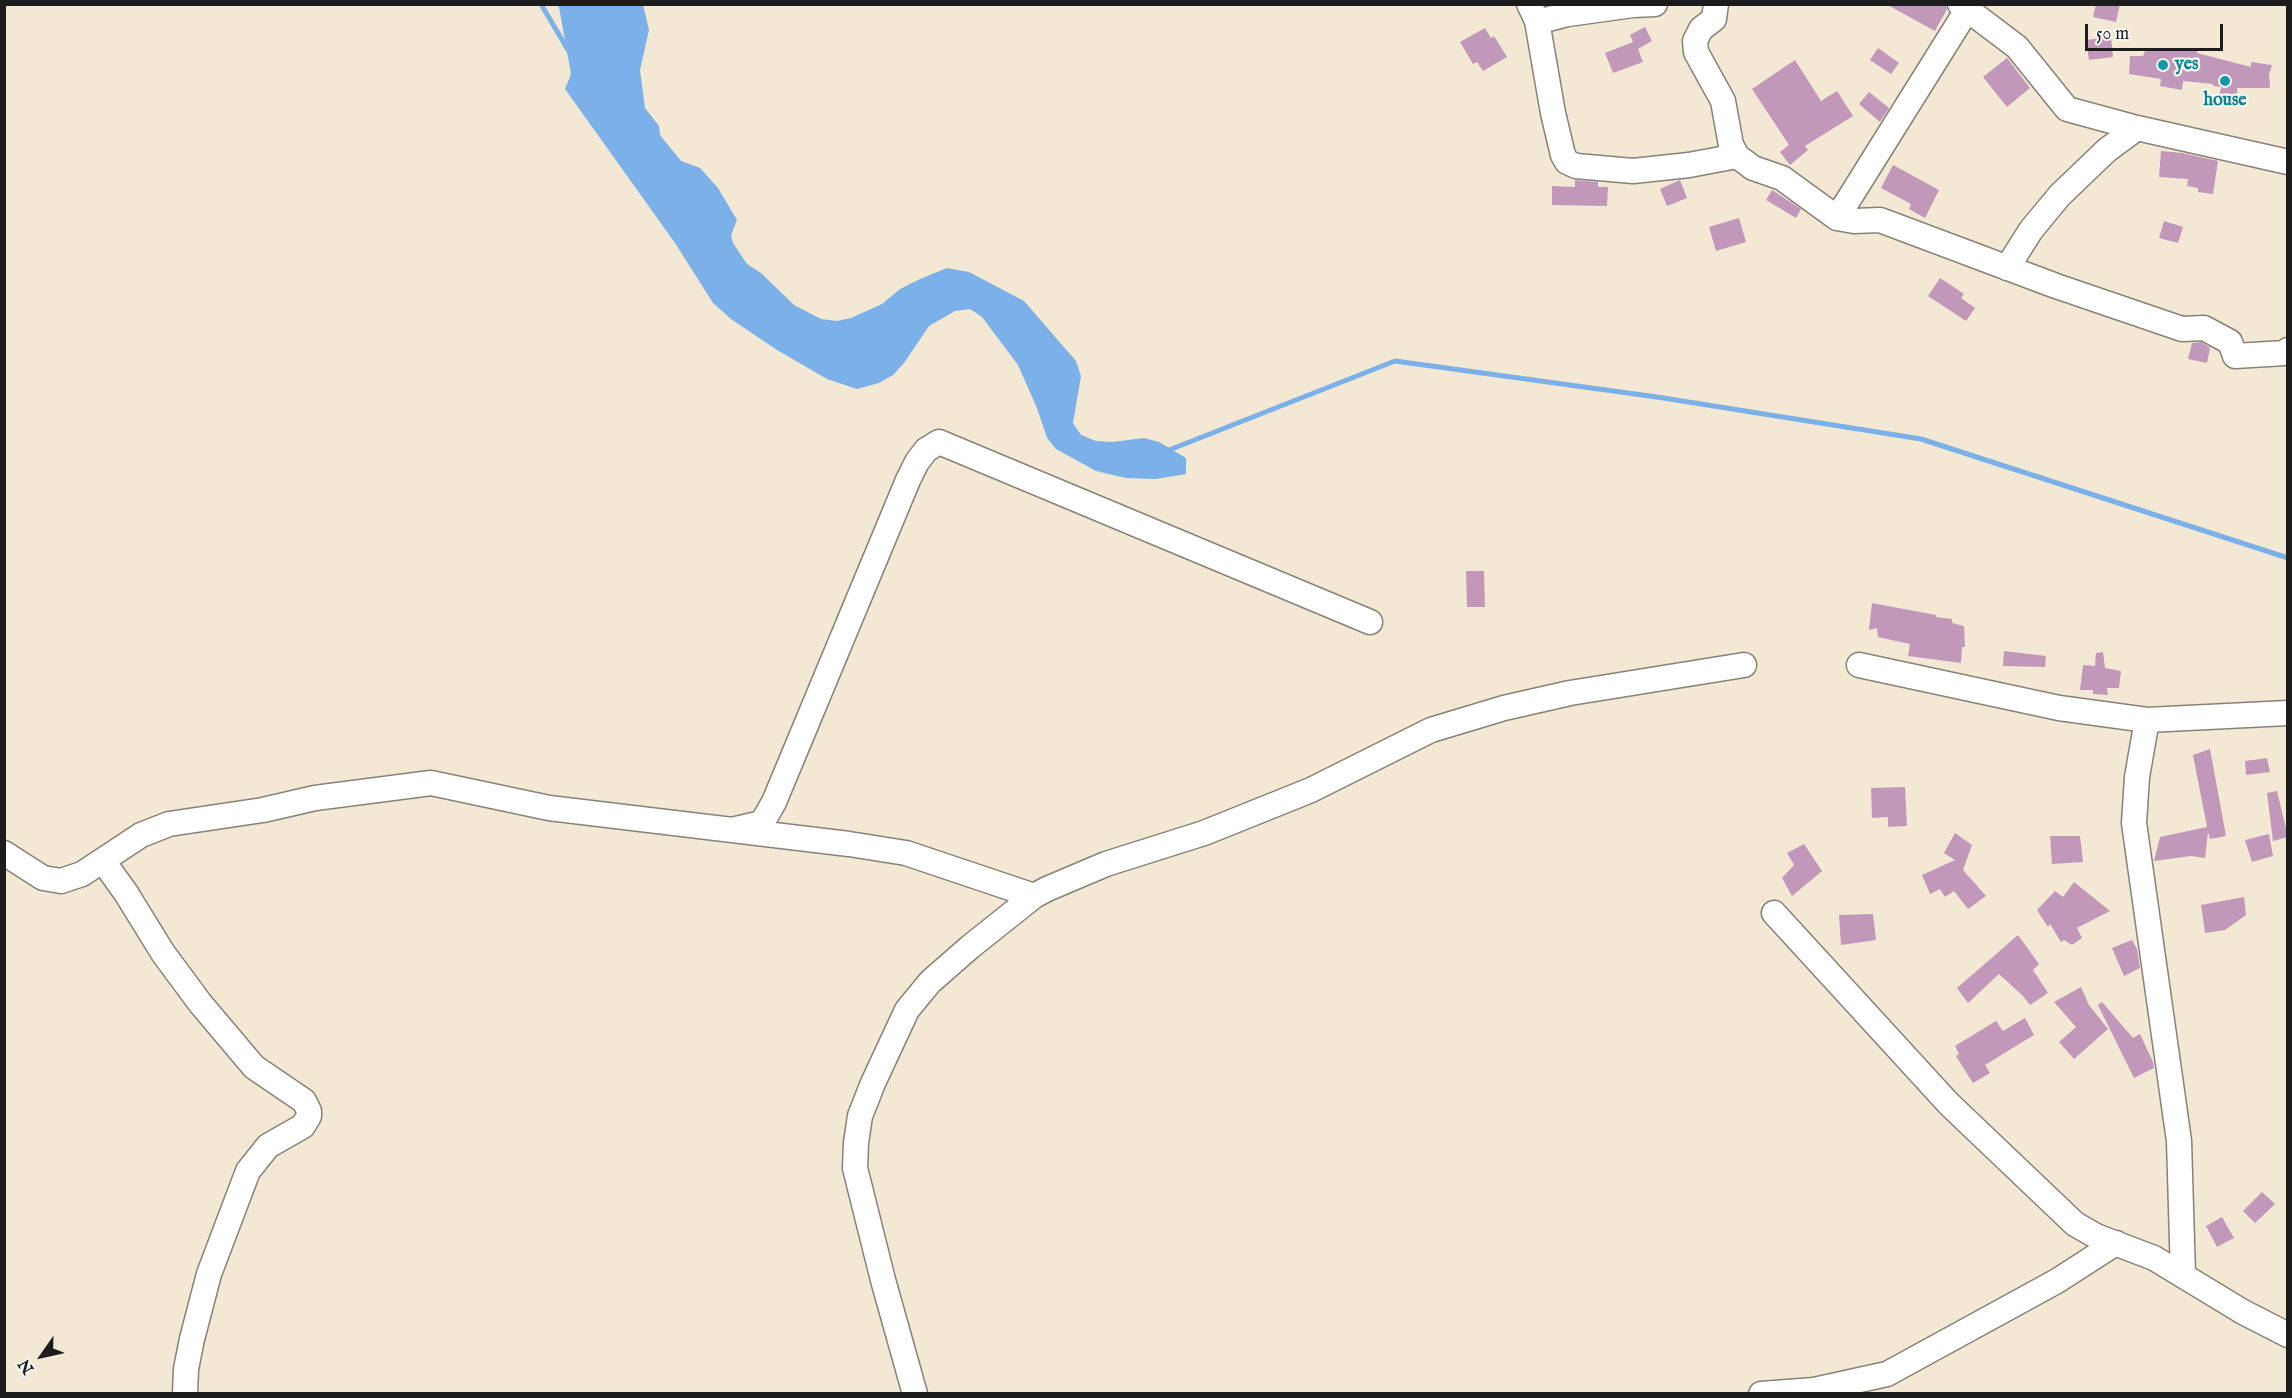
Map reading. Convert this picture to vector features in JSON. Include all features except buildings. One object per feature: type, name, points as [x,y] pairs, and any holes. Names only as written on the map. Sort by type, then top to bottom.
[{"type":"street","points":[[1655,4],[1568,14],[1533,13],[1563,155],[1567,162],[1576,166],[1633,171],[1689,165],[1737,156]]},
{"type":"street","points":[[1716,4],[1714,19],[1701,29],[1695,41],[1696,52],[1722,101],[1731,145],[1737,156],[1753,168],[1782,178],[1837,218],[1854,221],[1880,220],[2007,268],[2182,329],[2204,328],[2230,342],[2235,356],[2285,353],[2288,350]]},
{"type":"street","points":[[1837,218],[1963,7],[2017,46],[2067,109],[2137,128],[2288,162]]},
{"type":"street","points":[[2007,268],[2031,230],[2060,195],[2107,150],[2137,128]]},
{"type":"street","points":[[731,830],[762,823],[774,802],[908,480],[922,456],[939,442],[1370,622]]},
{"type":"street","points":[[915,1394],[855,1168],[860,1116],[907,1010],[930,982],[1034,896],[1106,864],[1204,832],[1311,790],[1431,730],[1504,708],[1570,693],[1744,665]]},
{"type":"street","points":[[1859,665],[2059,708],[2147,720],[2288,713]]},
{"type":"street","points":[[2147,720],[2134,823],[2179,1141],[2183,1275]]},
{"type":"street","points":[[4,853],[43,878],[61,881],[81,874],[141,835],[169,824],[264,810],[315,798],[431,783],[549,808],[849,844],[906,853],[1034,896]]},
{"type":"street","points":[[103,861],[163,953],[201,1003],[254,1067],[304,1101],[309,1111],[309,1116],[303,1126],[268,1146],[248,1171],[209,1274],[192,1339],[186,1369],[185,1394]]},
{"type":"street","points":[[1774,913],[1949,1104],[2075,1224],[2096,1236],[2154,1258],[2243,1312],[2288,1335]]},
{"type":"street","points":[[1761,1394],[1814,1390],[1852,1383],[1890,1384],[2116,1243]]},
{"type":"water","points":[[556,5],[643,5],[649,30],[640,70],[645,108],[659,126],[660,135],[681,161],[700,168],[718,188],[737,220],[731,235],[733,243],[747,264],[761,273],[794,305],[821,319],[837,321],[851,318],[882,304],[900,289],[947,268],[969,272],[1024,301],[1076,361],[1081,376],[1073,423],[1081,435],[1096,441],[1112,442],[1144,438],[1159,442],[1186,458],[1186,474],[1156,479],[1126,478],[1096,471],[1056,449],[1047,438],[1018,365],[982,317],[970,309],[955,311],[929,326],[893,375],[879,383],[857,389],[827,379],[777,350],[731,319],[713,303],[675,243],[565,89],[571,74],[559,7]]},
{"type":"waterway","points":[[541,4],[568,50]]},
{"type":"waterway","points":[[1164,452],[1395,361],[1657,397],[1921,439],[2288,558]]},
{"type":"place","name":"yes","points":[[2163,65]]},
{"type":"place","name":"house","points":[[2225,81]]}]
